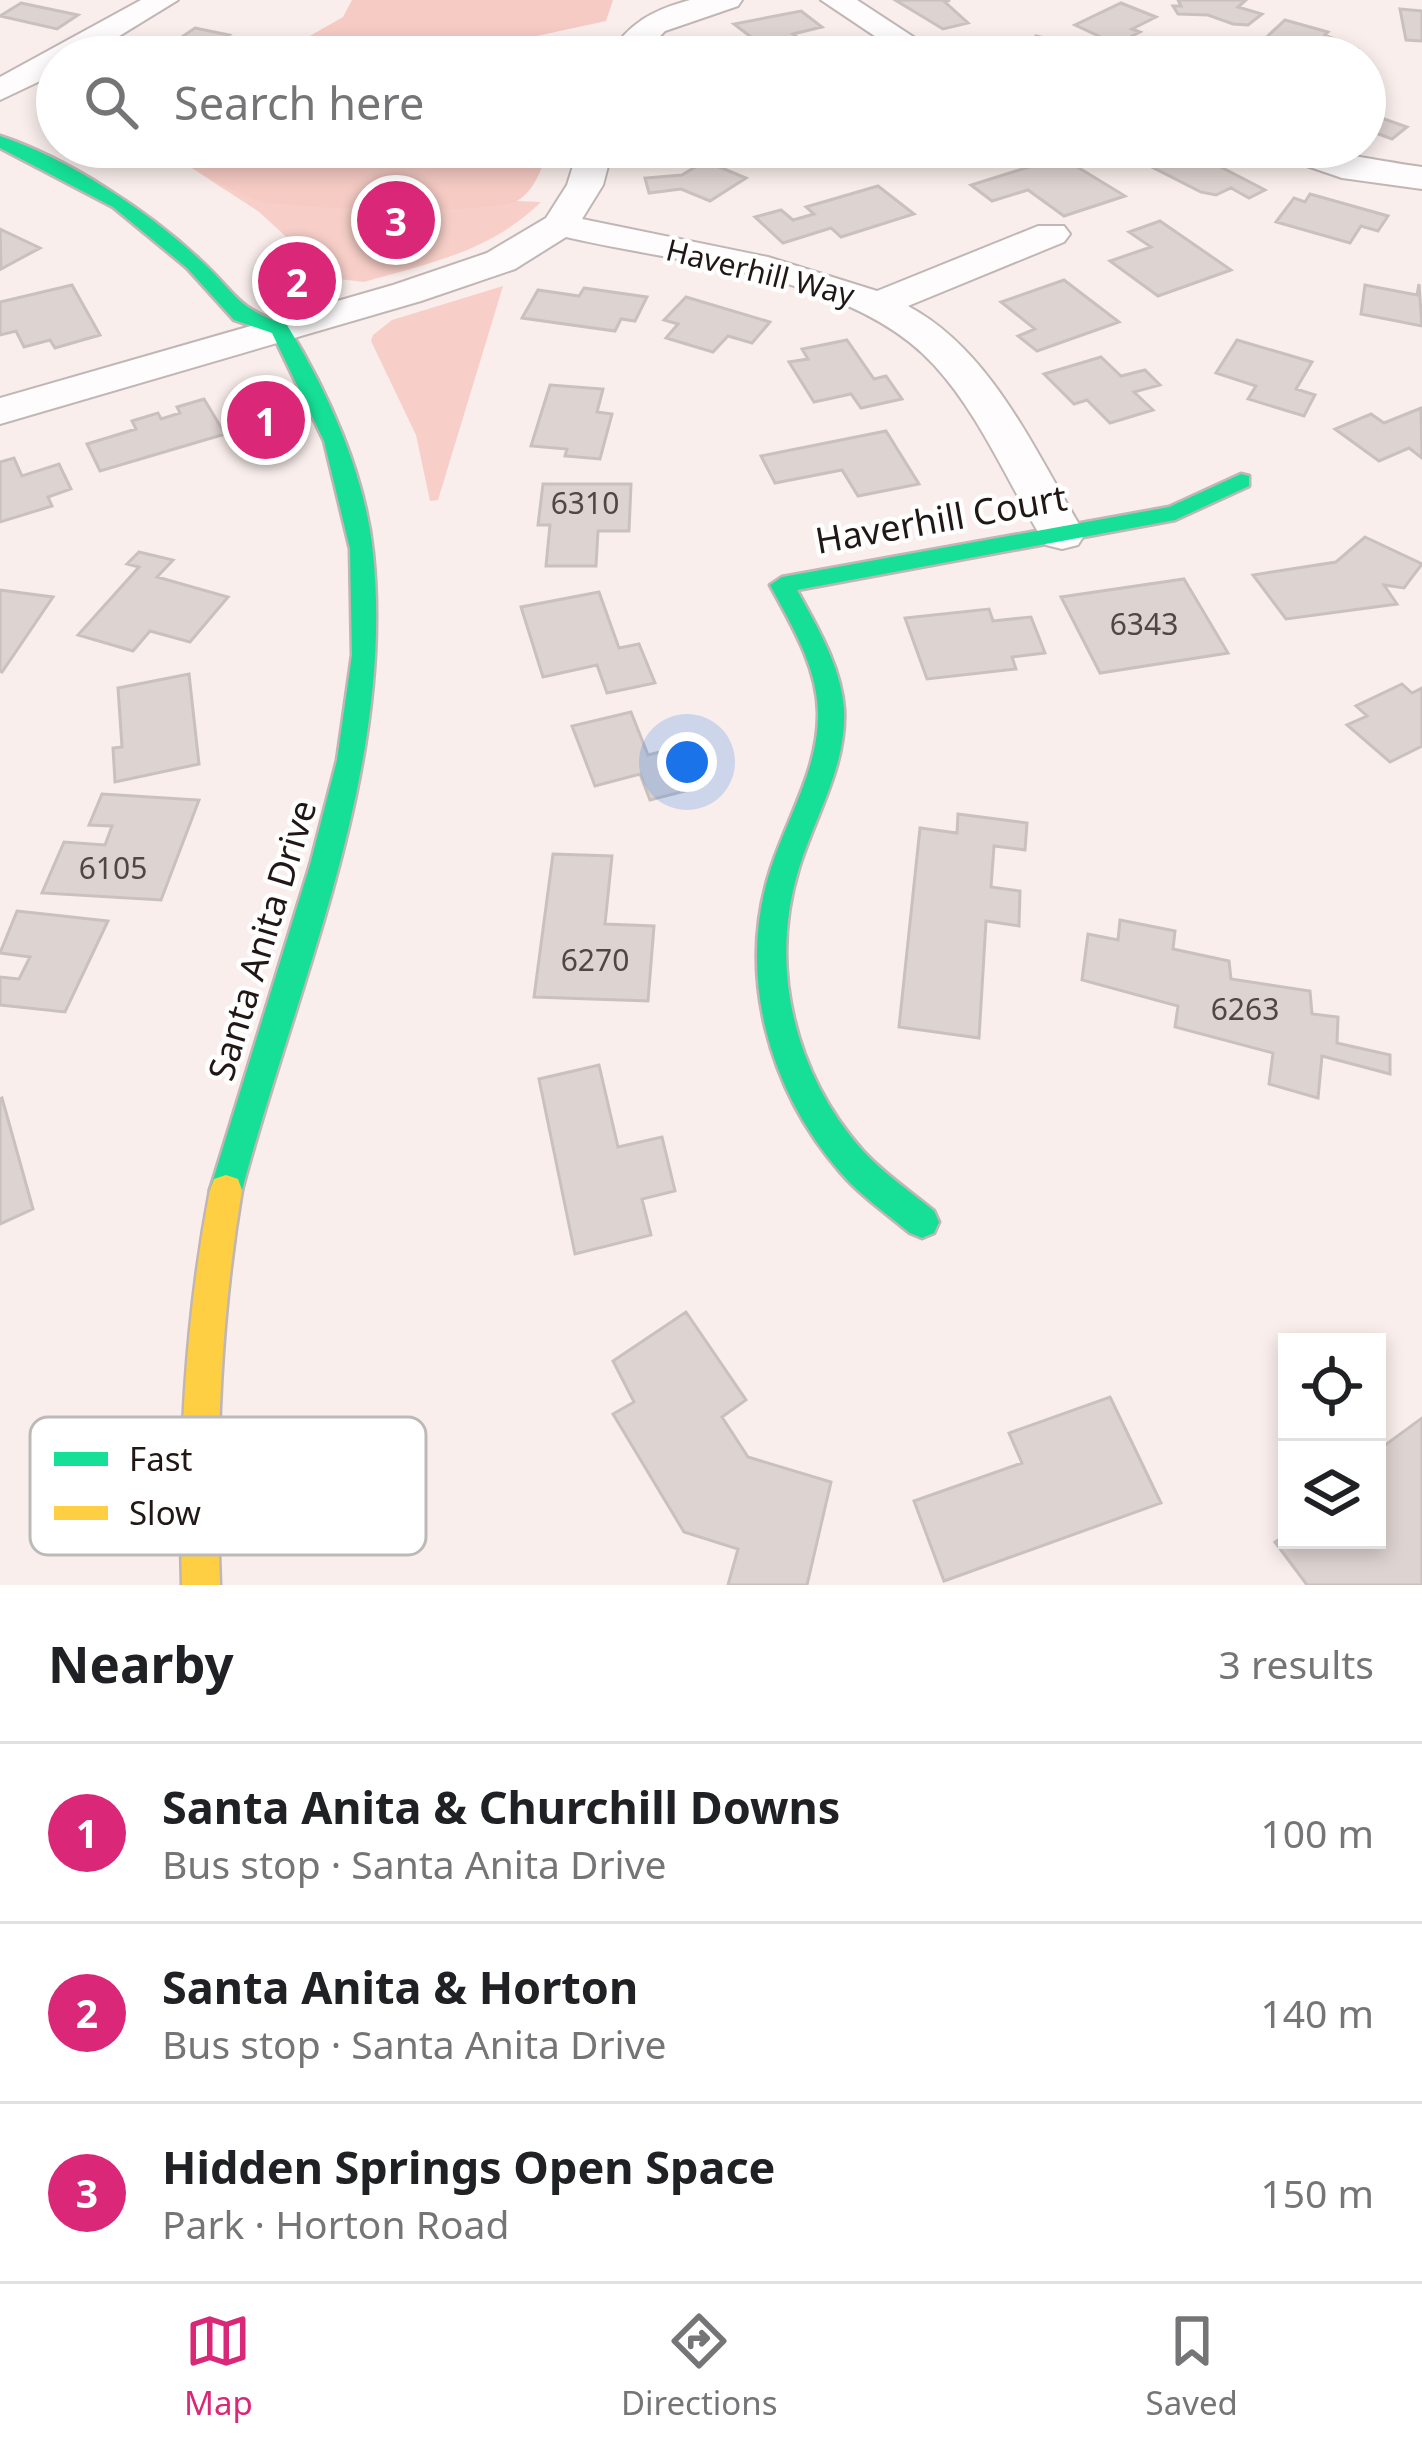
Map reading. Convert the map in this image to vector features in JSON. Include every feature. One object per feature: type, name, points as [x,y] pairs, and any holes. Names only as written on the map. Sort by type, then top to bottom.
[{"type":"main road","points":[[0,114],[36,127]]},
{"type":"main road","points":[[0,141],[36,157]]},
{"type":"main road","points":[[58,168],[119,203],[194,264],[241,316],[282,317]]},
{"type":"main road","name":"Santa Anita Drive","points":[[197,1417],[207,1288],[228,1181],[333,844],[361,677],[364,632],[352,486],[282,317]]},
{"type":"main road","name":"Haverhill Court","points":[[922,1222],[856,1167],[823,1121],[785,1051],[770,1001],[766,952],[775,897],[830,744],[831,706],[824,673],[782,585],[1175,513],[1241,481]]},
{"type":"main road","name":"Santa Anita Drive","points":[[200,1555],[201,1585]]},
{"type":"street","points":[[98,36],[163,0]]},
{"type":"street","points":[[640,36],[655,9],[727,0]]},
{"type":"street","points":[[836,0],[894,36]]},
{"type":"street","points":[[0,90],[36,70]]},
{"type":"street","points":[[0,411],[282,317],[459,277],[502,261],[560,225],[590,168]]},
{"type":"street","points":[[1353,168],[1422,178]]},
{"type":"street","name":"Haverhill Way","points":[[560,225],[843,289],[880,304],[922,330],[949,356],[1062,534]]},
{"type":"street","points":[[880,304],[1051,234]]},
{"type":"shaded area","points":[[352,0],[613,0],[606,21],[536,36],[310,36],[343,17]]},
{"type":"shaded area","points":[[191,168],[214,168],[269,189],[541,202],[480,244],[364,282],[331,278],[258,211]]},
{"type":"shaded area","points":[[194,168],[541,168],[534,184],[517,201],[471,208],[390,210],[276,203],[219,183]]},
{"type":"shaded area","points":[[503,286],[438,500],[430,501],[416,435],[371,341],[373,335],[392,320]]},
{"type":"building","points":[[895,0],[950,0],[945,2],[968,23],[943,29]]},
{"type":"building","points":[[1178,0],[1246,0],[1238,7],[1262,14],[1248,25],[1233,24],[1208,15],[1178,14],[1173,6],[1181,6]]},
{"type":"building","points":[[21,3],[78,15],[57,29],[0,16]]},
{"type":"building","points":[[1121,3],[1156,17],[1132,29],[1140,32],[1132,36],[1099,36],[1075,25]]},
{"type":"building","points":[[1400,9],[1422,11],[1422,41],[1406,40]]},
{"type":"building","points":[[801,11],[822,27],[796,36],[750,36],[734,24]]},
{"type":"building","points":[[1285,20],[1328,32],[1327,36],[1268,36]]},
{"type":"building","points":[[195,28],[229,35],[228,36],[183,36]]},
{"type":"building","points":[[1386,120],[1407,127],[1392,139],[1386,137]]},
{"type":"building","points":[[694,168],[722,168],[746,178],[710,201],[681,189],[649,193],[645,178],[682,175]]},
{"type":"building","points":[[1026,168],[1079,168],[1125,196],[1064,216],[1028,190],[992,201],[971,185]]},
{"type":"building","points":[[1154,168],[1223,168],[1265,190],[1249,198],[1231,188],[1216,195]]},
{"type":"building","points":[[878,186],[914,214],[841,237],[831,228],[783,243],[755,217],[781,210],[793,220],[814,214],[806,207]]},
{"type":"building","points":[[1310,194],[1388,216],[1378,231],[1361,226],[1350,243],[1276,222],[1294,198],[1305,202]]},
{"type":"building","points":[[1160,221],[1231,270],[1158,296],[1110,261],[1151,247],[1129,232]]},
{"type":"building","points":[[0,229],[40,248],[1,269]]},
{"type":"building","points":[[1064,280],[1119,322],[1037,351],[1018,336],[1035,329],[1001,302]]},
{"type":"building","points":[[1419,284],[1422,326],[1361,314],[1365,285],[1417,295]]},
{"type":"building","points":[[72,285],[100,335],[55,348],[50,340],[24,347],[16,331],[0,335],[0,302]]},
{"type":"building","points":[[584,288],[647,297],[635,321],[621,319],[615,331],[522,318],[538,290],[579,296]]},
{"type":"building","points":[[686,297],[770,322],[752,343],[728,336],[713,352],[666,338],[678,324],[664,320]]},
{"type":"building","points":[[847,340],[874,379],[886,376],[902,399],[861,408],[851,394],[814,402],[789,362],[808,359],[802,349]]},
{"type":"building","points":[[1237,340],[1312,362],[1296,389],[1315,395],[1304,416],[1248,399],[1256,386],[1216,373]]},
{"type":"building","points":[[1101,357],[1121,376],[1145,370],[1160,385],[1134,392],[1153,410],[1110,423],[1087,400],[1074,404],[1044,374]]},
{"type":"building","points":[[550,385],[603,389],[597,412],[612,414],[600,459],[565,456],[567,449],[531,446]]},
{"type":"building","points":[[204,399],[225,434],[100,471],[87,444],[136,429],[132,421],[158,413],[161,419],[180,413],[177,407]]},
{"type":"building","points":[[1421,408],[1422,458],[1409,448],[1379,461],[1335,429],[1371,414],[1384,423]]},
{"type":"building","points":[[886,431],[919,484],[858,496],[842,470],[775,483],[761,456]]},
{"type":"building","points":[[14,458],[22,476],[59,464],[71,489],[48,497],[52,506],[0,522],[0,462]]},
{"type":"building","points":[[543,484],[631,484],[629,531],[598,531],[596,566],[546,566],[550,525],[538,525]]},
{"type":"building","points":[[1365,537],[1422,564],[1404,588],[1384,585],[1397,604],[1286,619],[1253,575],[1336,562]]},
{"type":"building","points":[[139,552],[173,560],[157,577],[228,597],[190,642],[150,631],[133,651],[78,635],[139,567],[127,564]]},
{"type":"building","points":[[1184,579],[1228,653],[1100,673],[1061,597]]},
{"type":"building","points":[[0,590],[53,597],[2,672],[0,671]]},
{"type":"building","points":[[599,592],[619,648],[639,644],[655,683],[607,693],[597,665],[543,677],[521,607]]},
{"type":"building","points":[[989,609],[993,621],[1031,617],[1045,653],[1012,657],[1016,669],[927,679],[905,618]]},
{"type":"building","points":[[189,674],[199,764],[115,782],[113,748],[122,747],[118,688]]},
{"type":"building","points":[[1402,684],[1412,693],[1422,688],[1422,746],[1390,762],[1347,725],[1367,716],[1356,706]]},
{"type":"building","points":[[631,712],[648,755],[676,748],[693,789],[650,800],[640,774],[595,786],[572,726]]},
{"type":"building","points":[[102,794],[199,800],[161,900],[42,893],[64,842],[105,845],[112,826],[89,825]]},
{"type":"building","points":[[958,814],[1027,823],[1025,850],[994,846],[991,887],[1020,891],[1019,926],[986,921],[979,1038],[899,1027],[920,828],[957,833]]},
{"type":"building","points":[[553,854],[612,856],[605,924],[654,926],[648,1001],[534,997]]},
{"type":"building","points":[[17,911],[108,921],[65,1012],[0,1005],[0,977],[19,979],[30,957],[0,953]]},
{"type":"building","points":[[1120,920],[1175,931],[1173,949],[1229,961],[1231,979],[1310,991],[1312,1014],[1338,1017],[1337,1043],[1390,1055],[1390,1074],[1322,1056],[1318,1098],[1269,1084],[1273,1053],[1175,1027],[1178,1006],[1082,980],[1088,934],[1118,940]]},
{"type":"building","points":[[599,1065],[618,1147],[662,1137],[675,1191],[642,1199],[651,1235],[575,1254],[539,1079]]},
{"type":"building","points":[[0,1099],[33,1209],[0,1224]]},
{"type":"building","points":[[686,1312],[746,1400],[722,1417],[748,1457],[831,1482],[807,1585],[728,1585],[738,1549],[684,1532],[613,1414],[634,1402],[613,1361]]},
{"type":"building","points":[[1110,1397],[1161,1503],[944,1581],[914,1501],[1022,1463],[1009,1433]]},
{"type":"building","points":[[1422,1418],[1422,1585],[1307,1585],[1280,1549],[1386,1549],[1386,1444]]},
{"type":"traffic: fast","points":[[0,141],[36,160]]},
{"type":"traffic: fast","points":[[52,168],[119,203],[194,264],[241,316],[280,329],[335,441],[361,549],[365,655],[350,760],[324,865],[256,1078],[226,1190]]},
{"type":"traffic: fast","points":[[922,1222],[860,1170],[827,1131],[791,1062],[779,1025],[771,948],[775,909],[784,871],[821,774],[831,713],[821,663],[782,585],[1175,513],[1241,481]]},
{"type":"traffic: slow","points":[[201,1417],[210,1288],[226,1190]]},
{"type":"traffic: slow","points":[[200,1555],[201,1585]]},
{"type":"place","name":"Hidden Springs Open Space","points":[[396,220]]},
{"type":"place","name":"Santa Anita & Horton","points":[[297,281]]},
{"type":"place","name":"Santa Anita & Churchill Downs","points":[[266,420]]}]
